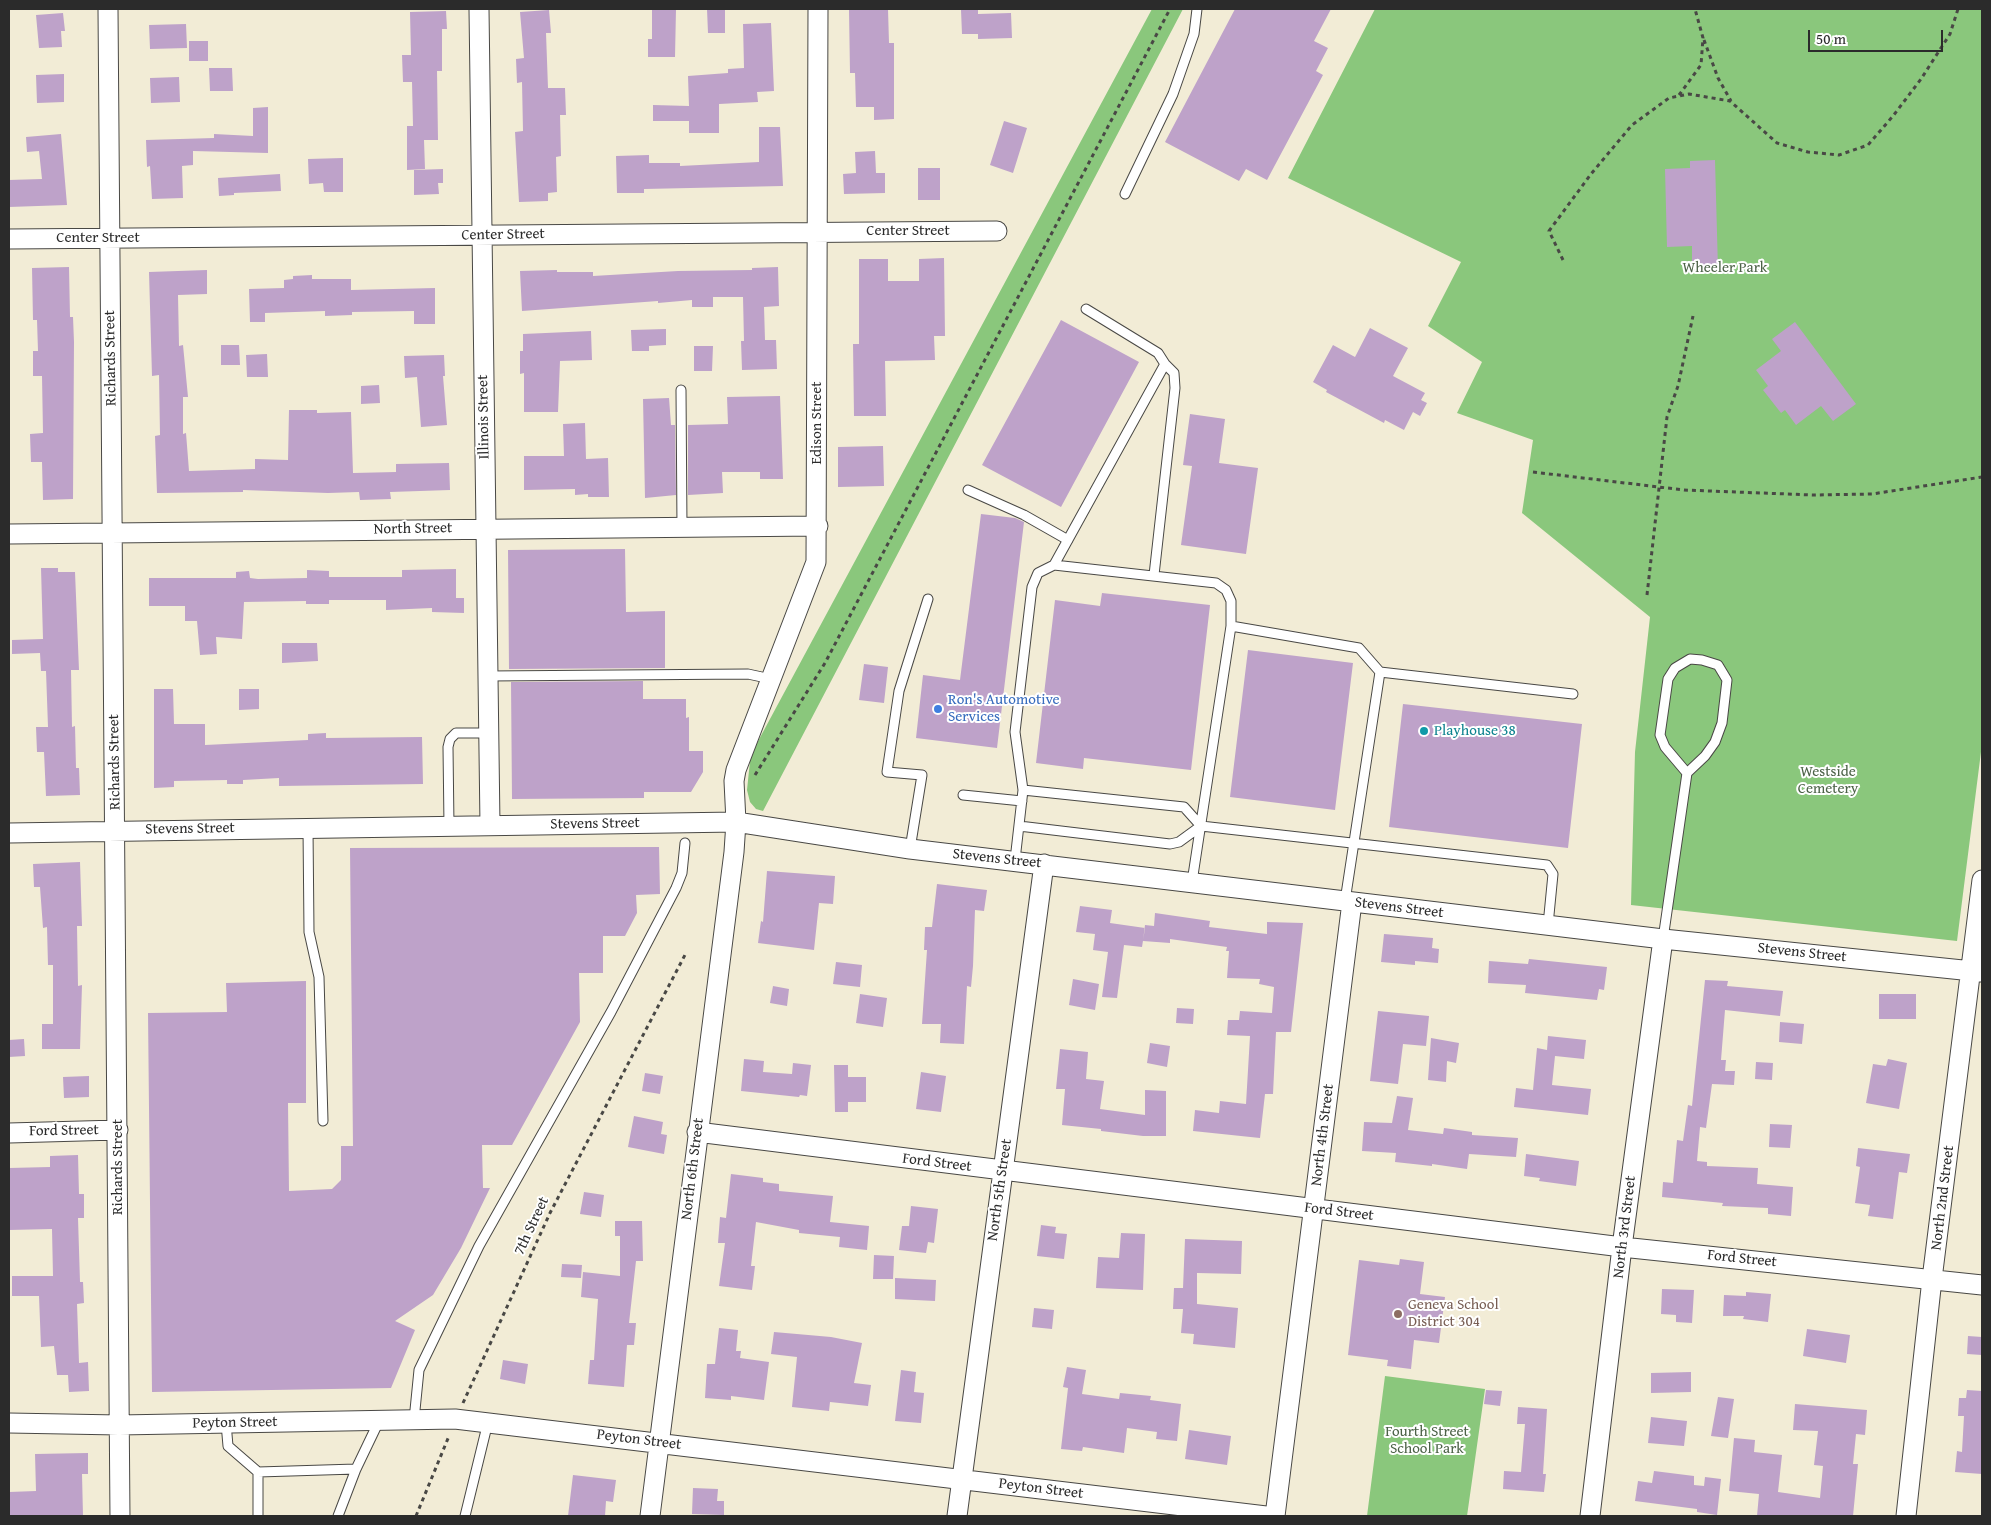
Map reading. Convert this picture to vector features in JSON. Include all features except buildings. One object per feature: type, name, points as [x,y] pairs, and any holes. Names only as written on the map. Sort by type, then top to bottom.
[{"type":"street","name":"Richards Street","points":[[108,9],[120,1516]]},
{"type":"street","name":"Illinois Street","points":[[479,9],[490,825]]},
{"type":"street","name":"Edison Street","points":[[736,822],[734,781],[736,770],[816,562],[818,526],[816,231],[818,9]]},
{"type":"street","name":"Center Street","points":[[9,239],[997,230]]},
{"type":"street","name":"North Street","points":[[9,534],[818,526]]},
{"type":"street","name":"Stevens Street","points":[[9,833],[736,822],[910,849],[1015,860],[1349,902],[1663,939],[1977,971]]},
{"type":"street","name":"North 6th Street","points":[[650,1516],[736,822]]},
{"type":"street","name":"North 5th Street","points":[[957,1516],[1044,864]]},
{"type":"street","name":"North 2nd Street","points":[[1906,1516],[1932,1279],[1977,971],[1982,880]]},
{"type":"street","name":"North 4th Street","points":[[1275,1516],[1349,902]]},
{"type":"street","name":"North 3rd Street","points":[[1590,1516],[1622,1247],[1663,939]]},
{"type":"street","name":"Ford Street","points":[[9,1133],[118,1130]]},
{"type":"street","name":"Ford Street","points":[[697,1132],[1622,1247],[1982,1285]]},
{"type":"street","name":"Peyton Street","points":[[9,1423],[119,1425],[456,1419],[1266,1516]]},
{"type":"lane","points":[[1125,194],[1173,94],[1194,34],[1197,9]]},
{"type":"lane","points":[[1086,309],[1158,353],[1174,373],[1176,388],[1154,576]]},
{"type":"lane","points":[[1054,565],[1165,364]]},
{"type":"lane","points":[[681,390],[682,528]]},
{"type":"lane","points":[[968,490],[1024,515],[1068,540]]},
{"type":"lane","points":[[1015,860],[1023,790],[1015,732],[1032,587],[1038,573],[1054,565],[1216,583],[1226,590],[1231,601],[1230,626],[1192,882]]},
{"type":"lane","points":[[910,849],[922,775],[887,772],[899,690],[928,599]]},
{"type":"lane","points":[[1230,626],[1359,648],[1380,672],[1573,694]]},
{"type":"lane","points":[[1663,939],[1687,773],[1705,756],[1715,742],[1722,723],[1727,680],[1718,665],[1702,660],[1690,659],[1675,668],[1668,679],[1660,735],[1666,747],[1687,773]]},
{"type":"lane","points":[[1349,902],[1354,842],[1380,672]]},
{"type":"lane","points":[[488,676],[739,674],[771,679]]},
{"type":"lane","points":[[449,826],[448,747],[450,739],[456,734],[488,733]]},
{"type":"lane","points":[[1023,790],[1184,807],[1201,826]]},
{"type":"lane","points":[[963,794],[1022,801]]},
{"type":"lane","points":[[1018,826],[1170,844],[1179,842],[1201,826],[1547,865],[1553,874],[1548,925]]},
{"type":"lane","points":[[308,827],[309,932],[319,977],[323,1121]]},
{"type":"lane","points":[[414,1420],[419,1370],[479,1246],[611,1012],[676,888],[682,872],[685,843]]},
{"type":"lane","points":[[338,1516],[356,1469],[379,1421]]},
{"type":"lane","points":[[465,1516],[488,1422]]},
{"type":"lane","points":[[226,1423],[228,1446],[258,1472],[356,1469]]},
{"type":"lane","points":[[258,1472],[258,1516]]},
{"type":"path","points":[[734,781],[747,782],[757,772],[825,663],[1170,9]]},
{"type":"path","points":[[1695,9],[1703,38],[1718,78],[1733,104],[1778,143],[1808,152],[1839,156],[1868,145],[1921,79],[1950,34],[1958,9]]},
{"type":"path","points":[[1678,96],[1701,65],[1703,38]]},
{"type":"path","points":[[1563,260],[1550,231],[1591,174],[1632,125],[1669,98],[1678,96],[1689,94],[1711,96],[1733,104]]},
{"type":"path","points":[[1647,595],[1667,417],[1678,386],[1693,316]]},
{"type":"path","points":[[1533,472],[1684,490],[1813,495],[1872,494],[1982,477]]},
{"type":"path","name":"7th Street","points":[[416,1516],[456,1419],[550,1214],[686,953]]},
{"type":"green space","points":[[1152,9],[1183,9],[763,811],[756,809],[750,802],[747,790],[750,761],[756,745]]},
{"type":"green space","name":"Wheeler Park","points":[[1375,9],[1982,9],[1982,744],[1957,941],[1631,905],[1635,752],[1650,617],[1522,513],[1533,440],[1457,413],[1482,362],[1428,326],[1461,262],[1288,178]]},
{"type":"green space","name":"Fourth Street School Park","points":[[1385,1376],[1485,1389],[1467,1516],[1367,1516]]},
{"type":"place","name":"Ron's Automotive Services","points":[[938,709]]},
{"type":"place","name":"Playhouse 38","points":[[1424,731]]},
{"type":"place","name":"Geneva School District 304","points":[[1398,1314]]},
{"type":"park label","name":"Westside Cemetery","points":[[1828,780]]}]
